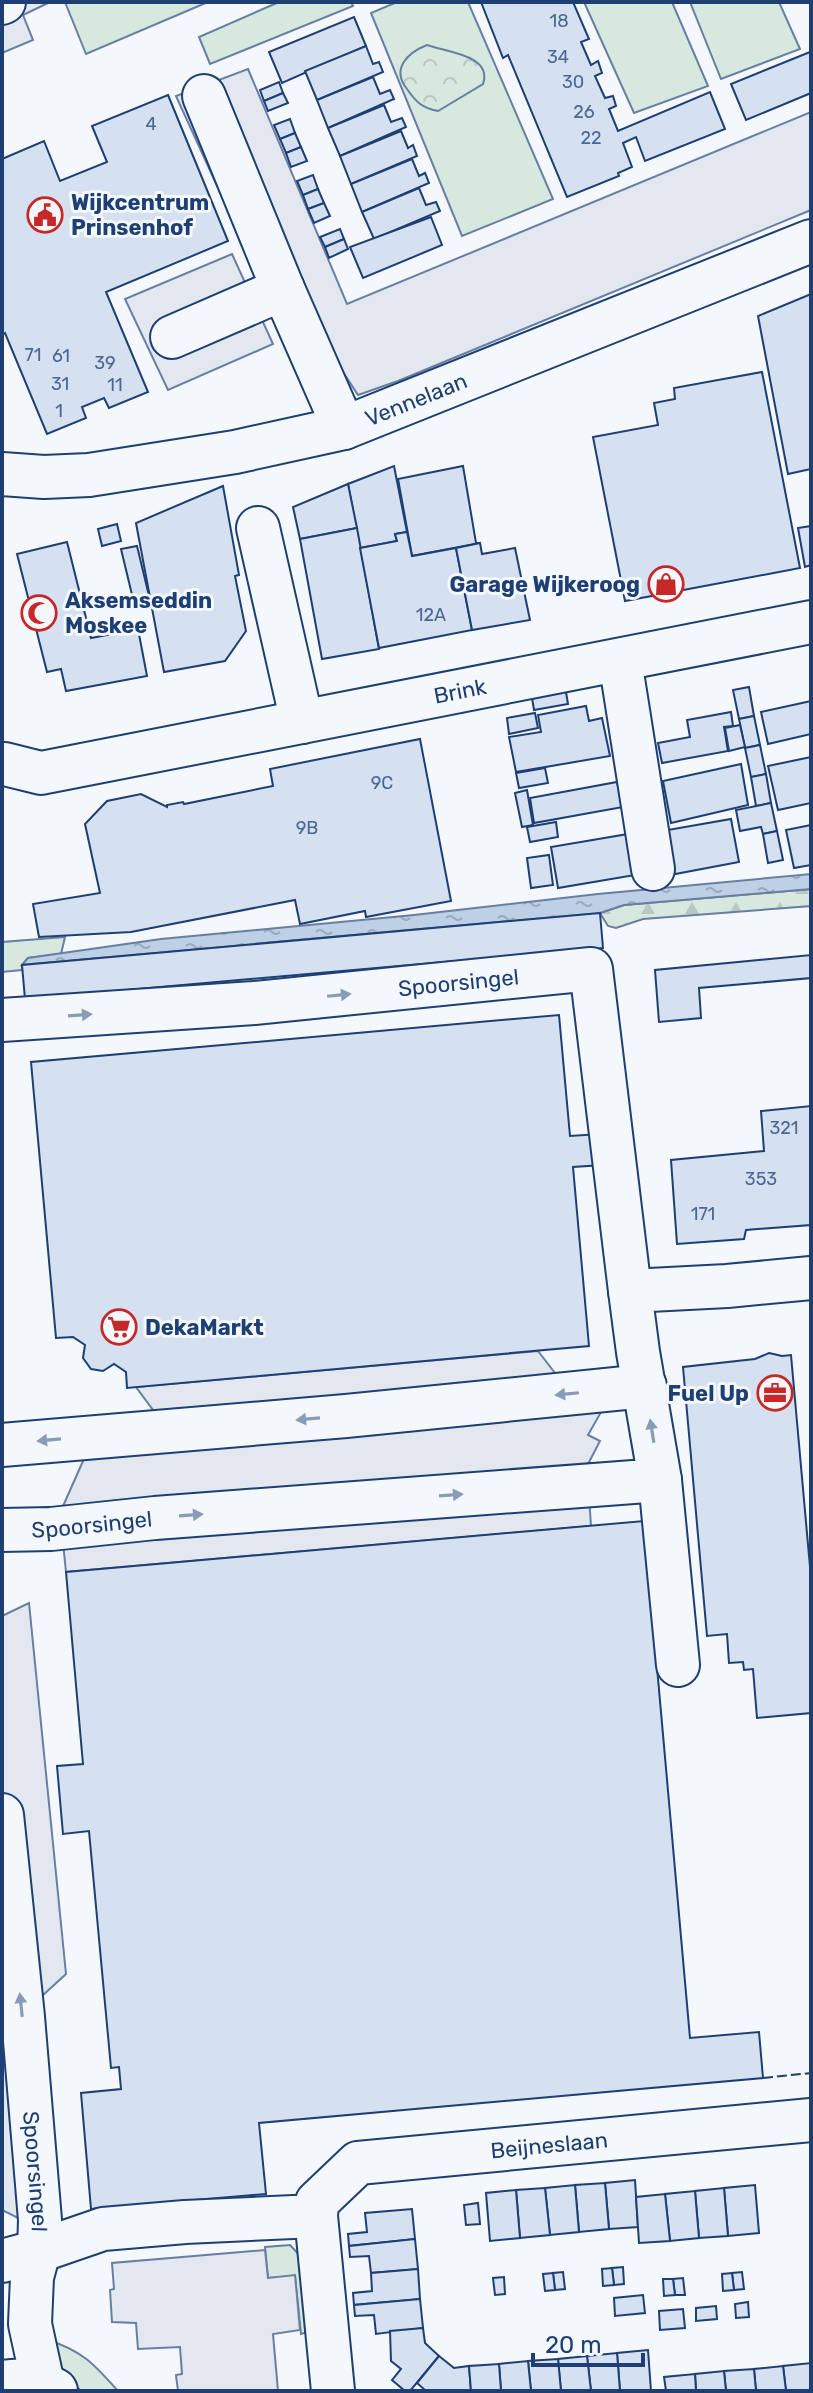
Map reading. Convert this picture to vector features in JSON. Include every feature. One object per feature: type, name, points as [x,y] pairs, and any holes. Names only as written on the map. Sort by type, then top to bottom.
[{"type":"street","points":[[204,96],[344,428]]},
{"type":"street","name":"Vennelaan","points":[[2,474],[44,477],[89,475],[235,452],[344,428],[811,241]]},
{"type":"street","points":[[172,337],[283,289]]},
{"type":"street","points":[[258,528],[302,722]]},
{"type":"street","name":"Brink","points":[[3,763],[41,773],[811,622]]},
{"type":"street","points":[[620,660],[653,869]]},
{"type":"street","name":"Spoorsingel","points":[[2,1020],[254,1003],[591,969],[630,1291],[660,1480],[155,1518],[51,1529],[2,1530]]},
{"type":"street","points":[[630,1291],[811,1278],[811,1285]]},
{"type":"street","points":[[2,1445],[645,1386]]},
{"type":"street","points":[[660,1480],[678,1665]]},
{"type":"street","name":"Spoorsingel","points":[[2,1815],[23,2017],[14,2071],[40,2220],[20,2256],[32,2277],[30,2324],[33,2386]]},
{"type":"street","name":"Beijneslaan","points":[[316,2216],[317,2202],[358,2163],[810,2120],[811,2133]]},
{"type":"street","points":[[20,2256],[103,2229],[316,2216],[333,2391]]},
{"type":"green space","points":[[65,2],[208,2],[86,54]]},
{"type":"green space","points":[[279,2],[351,2],[353,6],[210,64],[199,37]]},
{"type":"green space","points":[[397,2],[468,2],[553,199],[462,236],[371,13]]},
{"type":"green space","points":[[584,2],[672,2],[708,86],[634,113]]},
{"type":"green space","points":[[690,2],[779,2],[800,49],[721,79]]},
{"type":"green space","points":[[427,45],[475,61],[484,74],[483,84],[438,111],[420,104],[402,82],[401,68],[413,52]]},
{"type":"green space","points":[[811,889],[811,906],[643,919],[616,928],[608,926],[600,913],[624,905]]},
{"type":"green space","points":[[65,937],[61,954],[28,958],[22,970],[2,972],[2,942]]},
{"type":"green space","points":[[290,2245],[303,2259],[311,2331],[301,2334],[295,2276],[268,2278],[265,2247]]},
{"type":"green space","points":[[47,2340],[87,2360],[118,2391],[81,2391],[55,2365]]},
{"type":"shaded area","points":[[2,2],[48,3],[23,15],[33,40],[2,53]]},
{"type":"shaded area","points":[[248,69],[347,304],[811,112],[811,210],[358,395],[343,372],[308,385],[176,96]]},
{"type":"shaded area","points":[[232,254],[273,344],[168,390],[125,299]]},
{"type":"shaded area","points":[[538,1351],[579,1404],[605,1405],[588,1435],[600,1441],[587,1466],[591,1526],[66,1572],[60,1513],[87,1452],[179,1445],[136,1387]]},
{"type":"shaded area","points":[[29,1603],[66,1974],[42,1996],[9,1999],[28,2223],[2,2210],[2,1616]]},
{"type":"shaded area","points":[[265,2250],[268,2278],[295,2275],[300,2330],[273,2334],[278,2391],[178,2391],[176,2375],[182,2374],[180,2347],[138,2349],[136,2323],[112,2322],[112,2263]]},
{"type":"water","points":[[811,874],[811,889],[624,905],[600,913],[22,965],[28,958],[161,939]]},
{"type":"building","points":[[481,2],[573,2],[589,39],[581,42],[591,65],[598,61],[602,73],[595,76],[605,98],[613,96],[616,106],[609,109],[618,131],[710,92],[725,129],[645,161],[636,137],[623,143],[632,167],[618,173],[619,176],[567,197],[508,55],[503,58]]},
{"type":"building","points":[[354,17],[366,46],[282,83],[269,52]]},
{"type":"building","points":[[366,46],[373,64],[379,62],[383,72],[317,100],[305,71]]},
{"type":"building","points":[[810,52],[811,93],[746,120],[731,84]]},
{"type":"building","points":[[373,77],[380,94],[390,90],[394,99],[328,128],[317,100]]},
{"type":"building","points":[[279,82],[283,93],[264,101],[260,90]]},
{"type":"building","points":[[283,93],[288,103],[268,111],[264,101]]},
{"type":"building","points":[[168,95],[228,241],[106,292],[148,392],[109,408],[104,398],[82,407],[86,418],[47,434],[5,333],[2,335],[2,159],[44,141],[60,181],[107,162],[92,126]]},
{"type":"building","points":[[384,105],[391,122],[402,118],[406,127],[340,156],[328,128]]},
{"type":"building","points":[[290,119],[295,133],[280,139],[274,125]]},
{"type":"building","points":[[401,131],[408,148],[413,145],[417,156],[351,184],[340,156]]},
{"type":"building","points":[[295,133],[301,147],[286,153],[280,139]]},
{"type":"building","points":[[301,147],[307,161],[291,167],[286,153]]},
{"type":"building","points":[[412,159],[419,176],[425,173],[429,183],[362,212],[351,184]]},
{"type":"building","points":[[313,175],[318,189],[303,195],[297,181]]},
{"type":"building","points":[[419,188],[426,205],[436,202],[440,211],[374,239],[362,212]]},
{"type":"building","points":[[318,189],[324,203],[308,209],[303,195]]},
{"type":"building","points":[[324,203],[330,216],[314,223],[308,209]]},
{"type":"building","points":[[431,217],[442,245],[363,278],[350,247]]},
{"type":"building","points":[[340,229],[344,239],[325,247],[320,237]]},
{"type":"building","points":[[344,239],[348,249],[329,258],[325,247]]},
{"type":"building","points":[[811,294],[811,469],[788,474],[758,316]]},
{"type":"building","points":[[762,372],[800,568],[625,601],[593,437],[658,425],[654,403],[675,399],[674,388]]},
{"type":"building","points":[[394,466],[407,532],[395,534],[397,541],[360,548],[348,484]]},
{"type":"building","points":[[463,466],[476,543],[480,543],[412,556],[398,479]]},
{"type":"building","points":[[348,484],[357,528],[300,539],[293,507]]},
{"type":"building","points":[[223,486],[246,631],[225,661],[164,672],[136,523]]},
{"type":"building","points":[[117,524],[121,541],[102,546],[98,529]]},
{"type":"building","points":[[811,526],[811,565],[805,567],[798,528]]},
{"type":"building","points":[[357,528],[379,649],[322,659],[300,539]]},
{"type":"building","points":[[407,532],[412,556],[456,548],[472,630],[379,648],[360,548],[397,541],[395,534]]},
{"type":"building","points":[[67,542],[91,638],[138,629],[147,676],[66,691],[61,669],[47,672],[17,554]]},
{"type":"building","points":[[480,543],[482,554],[515,548],[530,620],[472,630],[456,548]]},
{"type":"building","points":[[137,546],[150,600],[134,603],[121,549]]},
{"type":"building","points":[[565,686],[568,704],[534,710],[531,692]]},
{"type":"building","points":[[749,687],[754,716],[739,719],[733,690]]},
{"type":"building","points":[[811,701],[811,734],[768,744],[761,712]]},
{"type":"building","points":[[586,706],[589,721],[602,718],[610,756],[516,772],[509,737],[541,732],[538,715]]},
{"type":"building","points":[[731,712],[733,726],[724,727],[728,751],[662,763],[658,743],[690,737],[687,720]]},
{"type":"building","points":[[535,713],[538,728],[509,734],[507,718]]},
{"type":"building","points":[[754,716],[760,745],[745,748],[739,719]]},
{"type":"building","points":[[740,725],[745,747],[729,751],[725,728]]},
{"type":"building","points":[[420,739],[451,901],[366,917],[365,911],[300,924],[295,900],[131,932],[39,937],[33,904],[100,893],[85,824],[107,801],[141,794],[167,807],[184,804],[273,786],[270,769]]},
{"type":"building","points":[[760,745],[766,774],[751,777],[745,748]]},
{"type":"building","points":[[811,757],[811,803],[778,810],[768,766]]},
{"type":"building","points":[[741,764],[748,805],[671,823],[663,781]]},
{"type":"building","points":[[545,768],[548,783],[519,788],[516,773]]},
{"type":"building","points":[[766,774],[771,803],[756,806],[751,777]]},
{"type":"building","points":[[617,782],[623,807],[534,823],[530,798]]},
{"type":"building","points":[[527,790],[533,825],[522,827],[515,793]]},
{"type":"building","points":[[771,803],[777,831],[763,834],[761,827],[740,831],[736,810]]},
{"type":"building","points":[[731,819],[739,862],[670,875],[662,831]]},
{"type":"building","points":[[556,822],[558,837],[530,842],[527,827]]},
{"type":"building","points":[[811,825],[811,865],[794,868],[786,830]]},
{"type":"building","points":[[777,831],[783,860],[768,863],[763,834]]},
{"type":"building","points":[[634,833],[641,874],[558,888],[551,847]]},
{"type":"building","points":[[549,855],[553,885],[531,888],[527,858]]},
{"type":"building","points":[[600,913],[603,948],[25,999],[22,965]]},
{"type":"building","points":[[811,955],[811,978],[699,988],[701,1018],[659,1022],[655,970]]},
{"type":"building","points":[[559,1015],[570,1136],[600,1134],[603,1165],[573,1167],[589,1346],[127,1388],[126,1372],[114,1364],[103,1371],[91,1369],[83,1358],[85,1345],[73,1337],[56,1338],[31,1062]]},
{"type":"building","points":[[811,1106],[811,1225],[746,1230],[744,1239],[677,1244],[671,1160],[764,1151],[761,1111]]},
{"type":"building","points":[[769,1353],[791,1355],[811,1578],[811,1713],[757,1718],[753,1669],[744,1670],[743,1662],[729,1663],[727,1634],[707,1636],[683,1367],[755,1359]]},
{"type":"building","points":[[644,1521],[690,2038],[759,2032],[763,2078],[259,2123],[266,2194],[91,2209],[81,2093],[121,2089],[119,2067],[111,2068],[89,1831],[63,1834],[57,1766],[83,1764],[66,1572]]},
{"type":"building","points":[[635,2180],[638,2227],[609,2229],[605,2183]]},
{"type":"building","points":[[605,2183],[609,2229],[579,2232],[575,2185]]},
{"type":"building","points":[[575,2185],[579,2232],[550,2235],[545,2188]]},
{"type":"building","points":[[755,2185],[759,2233],[728,2236],[724,2188]]},
{"type":"building","points":[[545,2188],[550,2235],[520,2238],[516,2190]]},
{"type":"building","points":[[724,2188],[728,2236],[699,2238],[695,2191]]},
{"type":"building","points":[[516,2190],[520,2238],[490,2241],[486,2193]]},
{"type":"building","points":[[695,2191],[699,2238],[670,2241],[665,2194]]},
{"type":"building","points":[[665,2194],[670,2241],[639,2243],[636,2197]]},
{"type":"building","points":[[478,2203],[480,2224],[466,2225],[464,2205]]},
{"type":"building","points":[[412,2209],[415,2239],[349,2246],[348,2234],[367,2232],[365,2213]]},
{"type":"building","points":[[415,2239],[418,2269],[371,2273],[369,2256],[350,2257],[349,2246]]},
{"type":"building","points":[[623,2267],[624,2284],[614,2285],[612,2268]]},
{"type":"building","points":[[612,2268],[614,2285],[603,2286],[602,2269]]},
{"type":"building","points":[[418,2269],[420,2299],[354,2305],[353,2293],[372,2291],[371,2273]]},
{"type":"building","points":[[563,2272],[565,2289],[555,2290],[553,2273]]},
{"type":"building","points":[[742,2272],[744,2289],[734,2290],[732,2273]]},
{"type":"building","points":[[553,2273],[555,2290],[545,2291],[543,2274]]},
{"type":"building","points":[[732,2273],[734,2290],[723,2291],[722,2274]]},
{"type":"building","points":[[504,2277],[505,2294],[495,2295],[493,2278]]},
{"type":"building","points":[[683,2278],[685,2295],[675,2295],[673,2279]]},
{"type":"building","points":[[663,2279],[673,2279],[675,2295],[664,2296]]},
{"type":"building","points":[[643,2295],[645,2313],[615,2316],[614,2298]]},
{"type":"building","points":[[420,2299],[423,2328],[376,2334],[374,2315],[355,2316],[354,2305]]},
{"type":"building","points":[[748,2302],[749,2317],[736,2318],[735,2304]]},
{"type":"building","points":[[716,2306],[717,2319],[696,2321],[696,2308]]},
{"type":"building","points":[[683,2309],[685,2328],[660,2330],[659,2311]]},
{"type":"building","points":[[423,2328],[425,2343],[439,2356],[410,2391],[405,2391],[392,2380],[401,2369],[391,2361],[390,2331]]},
{"type":"building","points":[[648,2350],[651,2391],[620,2391],[617,2353]]},
{"type":"building","points":[[617,2353],[620,2391],[591,2391],[587,2356]]},
{"type":"building","points":[[439,2356],[454,2368],[469,2366],[471,2391],[426,2391],[417,2383]]},
{"type":"building","points":[[587,2356],[591,2391],[561,2391],[558,2359]]},
{"type":"building","points":[[558,2359],[561,2391],[531,2391],[528,2361]]},
{"type":"building","points":[[528,2361],[531,2391],[501,2391],[499,2364]]},
{"type":"building","points":[[811,2363],[811,2391],[786,2391],[783,2366]]},
{"type":"building","points":[[499,2364],[501,2391],[471,2391],[469,2366]]},
{"type":"building","points":[[783,2366],[786,2391],[756,2391],[754,2369]]},
{"type":"building","points":[[754,2369],[756,2391],[726,2391],[724,2371]]},
{"type":"building","points":[[724,2371],[726,2391],[696,2391],[695,2374]]},
{"type":"building","points":[[695,2374],[696,2391],[666,2391],[664,2377]]},
{"type":"fence","points":[[763,2078],[811,2073]]},
{"type":"place","name":"Wijkcentrum Prinsenhof","points":[[45,215]]},
{"type":"place","name":"Garage Wijkeroog","points":[[666,584]]},
{"type":"place","name":"Aksemseddin Moskee","points":[[39,613]]},
{"type":"place","name":"DekaMarkt","points":[[119,1327]]},
{"type":"place","name":"Fuel Up","points":[[775,1393]]}]
